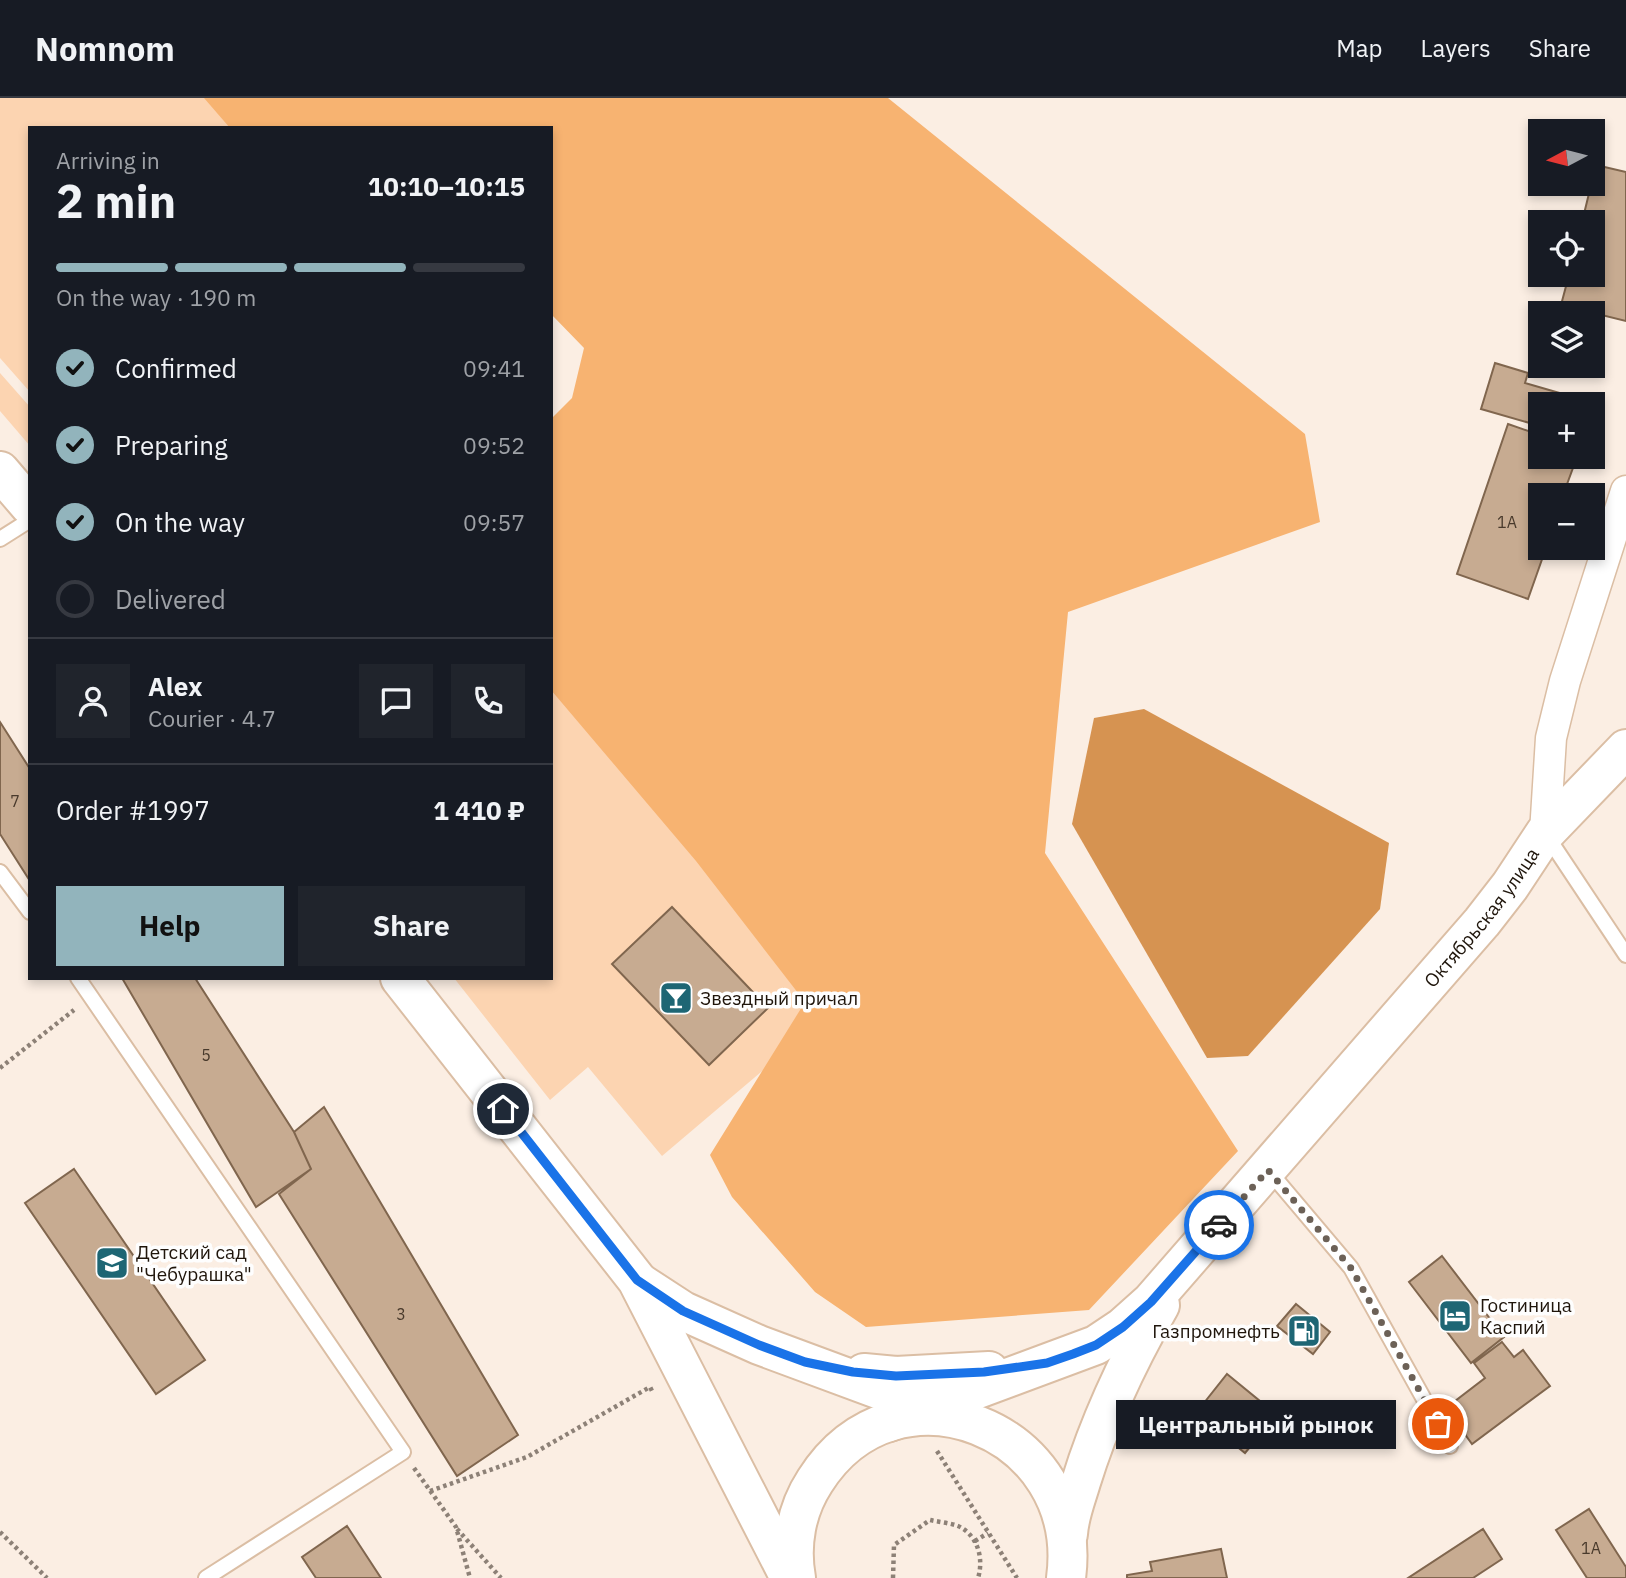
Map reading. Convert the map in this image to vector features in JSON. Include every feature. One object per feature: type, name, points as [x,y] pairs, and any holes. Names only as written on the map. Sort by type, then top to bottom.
[{"type":"main road","points":[[0,471],[28,504]]},
{"type":"main road","points":[[1545,833],[1626,749]]},
{"type":"main road","name":"Октябрьская улица","points":[[1182,1267],[1482,922],[1545,833]]},
{"type":"main road","points":[[402,980],[637,1280],[790,1578]]},
{"type":"main road","points":[[796,1578],[794,1542],[799,1515],[809,1490],[823,1468],[843,1447],[866,1432],[919,1417],[1096,1345],[1123,1327],[1151,1302],[1182,1267]]},
{"type":"main road","points":[[1066,1578],[1069,1522],[1088,1461],[1120,1382],[1182,1267]]},
{"type":"main road","points":[[637,1280],[683,1311],[805,1362],[919,1417],[986,1427],[1017,1446],[1038,1468],[1057,1499],[1068,1538]]},
{"type":"main road","points":[[805,1362],[853,1372],[896,1376],[984,1372],[1047,1363]]},
{"type":"street","name":"Октябрьская улица","points":[[1545,833],[1551,738],[1565,681],[1626,491]]},
{"type":"lane","points":[[0,539],[28,521]]},
{"type":"lane","points":[[1545,833],[1626,955]]},
{"type":"lane","points":[[0,872],[28,909]]},
{"type":"lane","points":[[79,980],[403,1452],[222,1574],[206,1578]]},
{"type":"lane","points":[[1268,1170],[1351,1268],[1450,1446]]},
{"type":"path","points":[[0,1068],[92,997]]},
{"type":"path","points":[[501,1578],[456,1527],[430,1491],[527,1457],[650,1387]]},
{"type":"path","points":[[919,1417],[928,1436],[1017,1578]]},
{"type":"path","points":[[893,1578],[894,1545],[930,1520],[960,1527],[975,1541],[982,1564],[978,1578]]},
{"type":"path","points":[[456,1527],[470,1578]]},
{"type":"path","points":[[0,1532],[47,1578]]},
{"type":"path","points":[[975,1541],[988,1533]]},
{"type":"shaded area","points":[[0,98],[261,98],[289,126],[28,126],[28,390],[0,358]]},
{"type":"shaded area","points":[[204,98],[888,98],[1305,434],[1320,522],[1068,612],[1045,853],[1238,1151],[1089,1310],[866,1327],[815,1292],[732,1197],[710,1155],[805,1002],[696,861],[553,692],[553,417],[572,398],[584,348],[553,316],[553,126],[228,126]]},
{"type":"shaded area","points":[[0,373],[28,405],[28,444],[0,411]]},
{"type":"shaded area","points":[[553,513],[867,982],[662,1156],[588,1067],[550,1100],[456,980],[553,980]]},
{"type":"shaded area","points":[[1144,709],[1389,843],[1380,909],[1248,1056],[1207,1058],[1072,824],[1094,718]]},
{"type":"building","points":[[1605,167],[1626,172],[1626,321],[1605,316],[1605,301],[1562,301],[1566,287],[1605,287],[1605,210],[1585,210],[1588,196],[1605,196]]},
{"type":"building","points":[[1495,363],[1528,373],[1525,383],[1556,392],[1528,392],[1528,423],[1481,409]]},
{"type":"building","points":[[1508,424],[1528,431],[1528,469],[1573,469],[1567,483],[1528,483],[1528,560],[1542,560],[1528,599],[1457,574]]},
{"type":"building","points":[[0,722],[28,766],[28,878],[0,834]]},
{"type":"building","points":[[672,907],[768,1008],[709,1065],[612,964]]},
{"type":"building","points":[[123,980],[196,980],[294,1132],[311,1169],[256,1207]]},
{"type":"building","points":[[324,1107],[518,1435],[457,1476],[279,1194],[311,1169],[294,1132]]},
{"type":"building","points":[[74,1169],[205,1360],[156,1394],[25,1203]]},
{"type":"building","points":[[1442,1256],[1504,1337],[1471,1363],[1409,1282]]},
{"type":"building","points":[[1296,1304],[1330,1332],[1313,1354],[1277,1326]]},
{"type":"building","points":[[1502,1342],[1514,1357],[1523,1350],[1550,1386],[1472,1444],[1446,1408],[1485,1378],[1474,1363]]},
{"type":"building","points":[[1227,1374],[1277,1415],[1245,1453],[1196,1413]]},
{"type":"building","points":[[1589,1509],[1626,1567],[1626,1578],[1587,1578],[1556,1530]]},
{"type":"building","points":[[347,1526],[381,1578],[316,1578],[302,1557]]},
{"type":"building","points":[[1483,1529],[1502,1559],[1473,1578],[1408,1578]]},
{"type":"building","points":[[1221,1549],[1227,1578],[1127,1578],[1127,1575],[1152,1571],[1150,1562]]},
{"type":"way so far","points":[[1219,1225],[1268,1170],[1351,1268],[1438,1424]]},
{"type":"place","name":"Звездный причал","points":[[676,998]]},
{"type":"place","name":"Детский сад \"Чебурашка\"","points":[[112,1263]]},
{"type":"place","name":"Гостиница Каспий","points":[[1455,1316]]},
{"type":"place","name":"Газпромнефть","points":[[1304,1331]]},
{"type":"place","name":"Центральный рынок","points":[[1438,1424]]},
{"type":"route","points":[[503,1109],[637,1280],[683,1311],[759,1345],[805,1362],[853,1372],[896,1376],[1016,1369],[1047,1363],[1096,1345],[1123,1327],[1151,1302],[1219,1225]]}]
